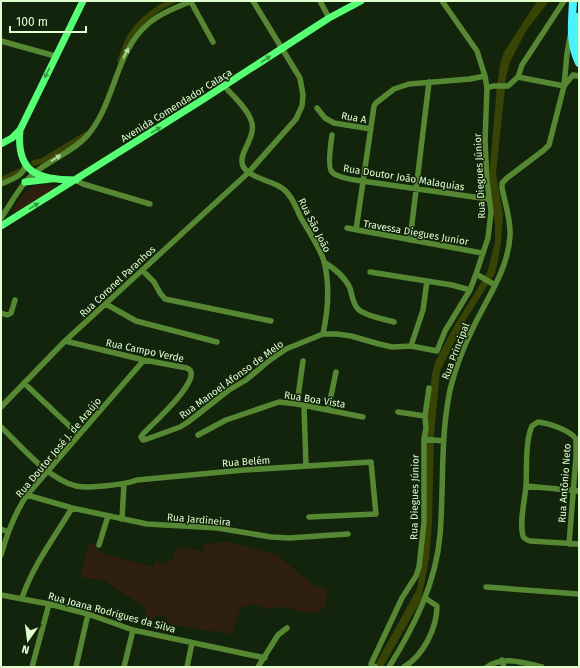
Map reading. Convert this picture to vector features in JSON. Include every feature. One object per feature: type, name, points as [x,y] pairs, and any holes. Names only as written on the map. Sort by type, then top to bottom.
[{"type":"highway","points":[[573,1],[572,40],[575,54],[579,63]]},
{"type":"highway","points":[[578,1],[579,46]]},
{"type":"main road","points":[[1,144],[12,138],[20,130],[83,1]]},
{"type":"main road","name":"Avenida Comendador Calaça","points":[[1,226],[76,180],[329,18],[361,1]]},
{"type":"main road","points":[[20,130],[20,154],[25,164],[34,173],[54,179],[76,180]]},
{"type":"main road","points":[[26,182],[38,182],[54,179]]},
{"type":"street","points":[[1,218],[34,173],[75,146],[85,138],[93,128],[105,108],[126,53],[139,32],[148,23],[158,16],[191,1],[213,42]]},
{"type":"street","name":"Rua Coronel Paranhos","points":[[1,407],[65,341],[248,173],[296,119],[302,106],[304,95],[300,78],[290,62],[284,47],[253,1]]},
{"type":"street","points":[[320,1],[329,18]]},
{"type":"street","name":"Rua Diegues Júnior","points":[[437,351],[446,331],[470,290],[488,238],[490,222],[485,141],[487,88],[485,76],[476,50],[442,1]]},
{"type":"street","points":[[487,88],[508,86],[518,77],[522,65],[564,1]]},
{"type":"street","name":"Rua Principal","points":[[389,667],[410,630],[425,598],[432,578],[440,536],[444,441],[453,378],[472,329],[493,284],[505,263],[510,238],[502,183],[549,145],[564,86],[567,54],[572,31]]},
{"type":"street","points":[[1,41],[55,56]]},
{"type":"street","points":[[518,77],[564,86],[572,75],[579,76]]},
{"type":"street","points":[[356,230],[374,106],[379,100],[400,86],[470,79],[485,76]]},
{"type":"street","points":[[410,240],[429,82]]},
{"type":"street","points":[[224,86],[244,108],[252,124],[252,136],[243,157],[242,165],[248,173]]},
{"type":"street","name":"Rua A","points":[[317,108],[325,118],[334,123],[371,129]]},
{"type":"street","name":"Rua Doutor João Malaquias","points":[[332,135],[329,168],[332,173],[342,177],[362,181],[488,199]]},
{"type":"street","points":[[1,184],[22,173],[25,164]]},
{"type":"street","name":"Rua São João","points":[[248,173],[281,187],[286,191],[291,197],[309,234],[318,248],[324,262],[327,286],[327,316],[324,334]]},
{"type":"street","points":[[76,180],[83,184],[150,204]]},
{"type":"street","name":"Travessa Diegues Junior","points":[[347,228],[482,252]]},
{"type":"street","points":[[324,262],[340,272],[350,288],[357,308],[374,316],[394,322]]},
{"type":"street","points":[[142,270],[154,282],[165,299],[271,321]]},
{"type":"street","points":[[370,272],[470,290]]},
{"type":"street","points":[[476,274],[493,284]]},
{"type":"street","points":[[411,346],[421,316],[426,281]]},
{"type":"street","points":[[1,313],[7,315],[11,313],[15,300]]},
{"type":"street","points":[[106,304],[136,321],[217,342]]},
{"type":"street","name":"Rua Manoel Afonso de Melo","points":[[146,430],[141,436],[143,440],[180,427],[281,353],[324,334],[351,336],[392,347],[411,346],[437,351]]},
{"type":"street","name":"Rua Campo Verde","points":[[65,341],[144,360],[190,369],[192,372],[191,377],[182,394],[146,430]]},
{"type":"street","name":"Rua Doutor José J. de Araújo","points":[[1,556],[8,532],[18,508],[27,495],[144,360]]},
{"type":"street","points":[[297,404],[303,361]]},
{"type":"street","points":[[328,410],[336,372]]},
{"type":"street","points":[[24,383],[79,435]]},
{"type":"street","name":"Rua Diegues Júnior","points":[[373,665],[402,598],[416,576],[419,567],[424,522],[425,416],[430,388]]},
{"type":"street","name":"Rua Boa Vista","points":[[198,435],[226,420],[269,404],[279,402],[363,417]]},
{"type":"street","points":[[304,406],[306,466]]},
{"type":"street","points":[[398,412],[425,416]]},
{"type":"street","name":"Rua Antônio Neto","points":[[526,486],[529,438],[532,426],[538,422],[549,424],[571,433],[575,437],[576,443],[576,491],[569,544]]},
{"type":"street","name":"Rua Belém","points":[[1,427],[47,471],[60,480],[85,487],[124,484],[137,480],[244,470],[371,462],[376,514],[309,517]]},
{"type":"street","points":[[424,439],[444,441]]},
{"type":"street","points":[[122,519],[124,484]]},
{"type":"street","points":[[576,491],[526,486],[522,520],[523,536],[530,541],[541,543],[579,544]]},
{"type":"street","name":"Rua Jardineira","points":[[27,495],[72,508],[147,524],[218,528],[271,537],[288,538],[348,534]]},
{"type":"street","points":[[22,598],[28,581],[42,555],[72,508]]},
{"type":"street","points":[[99,545],[108,516]]},
{"type":"street","points":[[1,529],[8,532]]},
{"type":"street","points":[[486,587],[579,594]]},
{"type":"street","name":"Rua Joana Rodrigues da Silva","points":[[1,595],[22,598],[88,614],[133,630],[265,658]]},
{"type":"street","points":[[404,667],[413,662],[418,655],[427,641],[433,625],[437,606],[425,598]]},
{"type":"street","points":[[32,667],[49,604]]},
{"type":"street","points":[[76,667],[88,614]]},
{"type":"street","points":[[258,667],[278,635],[287,628]]},
{"type":"street","points":[[124,667],[133,630]]},
{"type":"street","points":[[187,667],[192,643]]},
{"type":"street","points":[[502,660],[504,667]]},
{"type":"street","points":[[487,667],[502,660],[542,667]]},
{"type":"shaded area","points":[[537,1],[549,1],[526,31],[510,62],[506,78],[496,174],[503,215],[501,242],[495,273],[464,323],[440,371],[434,434],[432,523],[429,559],[421,600],[383,667],[374,667],[417,589],[422,551],[425,444],[432,374],[436,360],[453,328],[487,273],[495,242],[495,225],[489,178],[500,65],[504,52]]},
{"type":"shaded area","points":[[35,185],[65,186],[13,216],[17,203],[27,191]]},
{"type":"shaded area","points":[[226,541],[277,555],[312,584],[327,590],[325,607],[319,611],[308,613],[286,608],[278,607],[266,609],[254,605],[246,605],[240,609],[231,634],[167,624],[166,617],[155,615],[152,622],[143,620],[146,610],[143,606],[103,580],[89,579],[80,575],[89,544],[95,544],[98,552],[153,567],[156,561],[165,564],[169,562],[177,549],[188,548],[203,552],[205,544]]},
{"type":"waterway","points":[[120,61],[128,40],[136,28],[154,12],[173,1]]},
{"type":"waterway","points":[[34,163],[42,161],[85,135]]},
{"type":"waterway","points":[[1,180],[20,171]]}]
